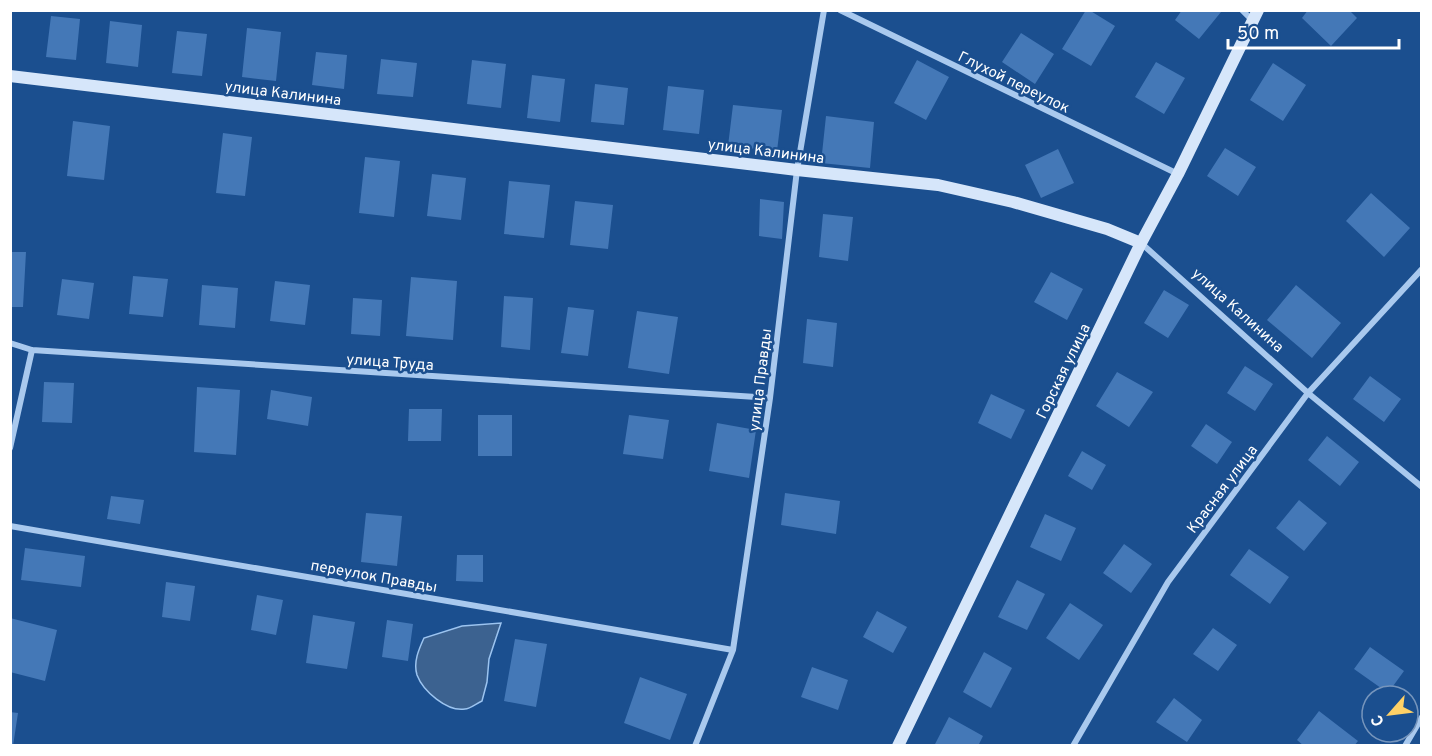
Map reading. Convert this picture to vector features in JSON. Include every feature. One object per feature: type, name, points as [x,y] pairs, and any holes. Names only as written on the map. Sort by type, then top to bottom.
[{"type":"main road","name":"Горская улица","points":[[898,746],[1141,243],[1178,174],[1255,15]]},
{"type":"main road","name":"улица Калинина","points":[[10,76],[938,185],[1013,202],[1107,229],[1141,243]]},
{"type":"street","name":"улица Правды","points":[[695,746],[734,650],[770,398],[797,170],[824,10]]},
{"type":"street","name":"Глухой переулок","points":[[840,10],[1178,174]]},
{"type":"street","points":[[1242,10],[1255,15]]},
{"type":"street","name":"улица Калинина","points":[[1141,243],[1308,393],[1422,487]]},
{"type":"street","name":"Красная улица","points":[[1073,746],[1168,582],[1308,393],[1422,269]]},
{"type":"street","name":"улица Труда","points":[[10,343],[32,350],[770,398]]},
{"type":"street","points":[[10,448],[32,350]]},
{"type":"street","name":"переулок Правды","points":[[10,526],[734,650]]},
{"type":"street","points":[[1406,746],[1422,717]]},
{"type":"water","points":[[501,623],[489,659],[487,682],[482,701],[467,709],[458,709],[443,704],[430,694],[420,681],[416,670],[417,656],[424,638],[462,626]]},
{"type":"building","points":[[1086,10],[1115,26],[1091,66],[1062,49]]},
{"type":"building","points":[[1182,10],[1219,10],[1221,12],[1199,39],[1175,20]]},
{"type":"building","points":[[1308,10],[1349,10],[1357,18],[1331,46],[1302,18]]},
{"type":"building","points":[[51,16],[80,19],[76,60],[46,57]]},
{"type":"building","points":[[110,21],[142,25],[138,67],[106,63]]},
{"type":"building","points":[[247,28],[281,32],[276,81],[242,77]]},
{"type":"building","points":[[177,31],[207,34],[202,76],[172,73]]},
{"type":"building","points":[[1021,33],[1054,54],[1035,84],[1002,62]]},
{"type":"building","points":[[316,52],[347,55],[344,89],[312,85]]},
{"type":"building","points":[[381,59],[417,63],[413,97],[377,94]]},
{"type":"building","points":[[472,60],[506,64],[501,108],[467,104]]},
{"type":"building","points":[[917,60],[949,77],[926,120],[894,103]]},
{"type":"building","points":[[1156,62],[1185,78],[1164,114],[1135,97]]},
{"type":"building","points":[[1273,63],[1306,85],[1283,121],[1250,100]]},
{"type":"building","points":[[532,75],[565,79],[560,122],[527,118]]},
{"type":"building","points":[[595,84],[628,88],[624,125],[591,122]]},
{"type":"building","points":[[668,86],[704,90],[699,134],[663,130]]},
{"type":"building","points":[[733,105],[782,110],[777,151],[728,146]]},
{"type":"building","points":[[826,116],[874,122],[870,168],[821,163]]},
{"type":"building","points":[[73,121],[110,126],[104,180],[67,176]]},
{"type":"building","points":[[223,133],[252,137],[245,196],[216,193]]},
{"type":"building","points":[[1225,148],[1256,167],[1238,196],[1207,176]]},
{"type":"building","points":[[1058,149],[1074,183],[1041,198],[1025,165]]},
{"type":"building","points":[[365,157],[400,161],[394,217],[359,213]]},
{"type":"building","points":[[432,174],[466,178],[461,220],[427,216]]},
{"type":"building","points":[[509,181],[550,185],[544,238],[504,234]]},
{"type":"building","points":[[1371,193],[1410,228],[1384,257],[1346,221]]},
{"type":"building","points":[[760,199],[784,202],[782,239],[759,236]]},
{"type":"building","points":[[575,201],[613,205],[608,249],[570,245]]},
{"type":"building","points":[[823,214],[853,217],[848,261],[819,257]]},
{"type":"building","points":[[10,252],[26,252],[23,307],[10,307]]},
{"type":"building","points":[[1051,272],[1083,289],[1067,320],[1034,302]]},
{"type":"building","points":[[133,276],[168,279],[163,317],[129,314]]},
{"type":"building","points":[[411,277],[457,281],[453,340],[406,336]]},
{"type":"building","points":[[62,279],[94,283],[89,319],[57,315]]},
{"type":"building","points":[[275,281],[310,285],[305,325],[270,321]]},
{"type":"building","points":[[202,285],[238,288],[235,328],[199,325]]},
{"type":"building","points":[[1296,285],[1341,323],[1312,358],[1267,320]]},
{"type":"building","points":[[1164,290],[1189,305],[1168,338],[1144,323]]},
{"type":"building","points":[[504,296],[533,298],[530,350],[501,347]]},
{"type":"building","points":[[353,298],[382,300],[380,336],[351,334]]},
{"type":"building","points":[[568,307],[594,310],[588,356],[561,353]]},
{"type":"building","points":[[637,311],[678,317],[669,374],[628,368]]},
{"type":"building","points":[[807,319],[837,323],[833,367],[803,363]]},
{"type":"building","points":[[1245,366],[1273,384],[1255,411],[1227,393]]},
{"type":"building","points":[[1117,372],[1153,392],[1129,427],[1096,406]]},
{"type":"building","points":[[1370,376],[1401,399],[1384,422],[1353,399]]},
{"type":"building","points":[[44,382],[74,383],[72,423],[42,422]]},
{"type":"building","points":[[197,387],[240,390],[236,455],[194,452]]},
{"type":"building","points":[[271,390],[312,397],[308,426],[267,419]]},
{"type":"building","points":[[991,394],[1025,410],[1011,439],[978,423]]},
{"type":"building","points":[[409,409],[442,409],[441,441],[408,441]]},
{"type":"building","points":[[478,415],[512,415],[512,456],[478,456]]},
{"type":"building","points":[[629,415],[669,420],[663,459],[623,454]]},
{"type":"building","points":[[717,423],[756,430],[749,478],[709,471]]},
{"type":"building","points":[[1206,424],[1232,442],[1217,464],[1191,446]]},
{"type":"building","points":[[1327,436],[1359,462],[1340,486],[1308,460]]},
{"type":"building","points":[[1082,451],[1106,465],[1092,490],[1068,476]]},
{"type":"building","points":[[785,493],[840,501],[836,534],[781,525]]},
{"type":"building","points":[[111,496],[144,500],[140,524],[107,519]]},
{"type":"building","points":[[1299,500],[1327,523],[1304,551],[1276,528]]},
{"type":"building","points":[[366,513],[402,516],[397,566],[361,562]]},
{"type":"building","points":[[1045,514],[1076,528],[1061,561],[1030,547]]},
{"type":"building","points":[[1124,544],[1152,564],[1131,593],[1103,573]]},
{"type":"building","points":[[25,548],[85,556],[81,587],[21,580]]},
{"type":"building","points":[[1249,549],[1289,577],[1270,604],[1230,575]]},
{"type":"building","points":[[457,555],[483,555],[483,582],[456,581]]},
{"type":"building","points":[[1017,580],[1045,594],[1027,630],[998,617]]},
{"type":"building","points":[[166,582],[195,586],[190,621],[162,617]]},
{"type":"building","points":[[257,595],[283,600],[276,635],[251,630]]},
{"type":"building","points":[[1070,603],[1103,625],[1079,660],[1046,638]]},
{"type":"building","points":[[877,611],[907,627],[893,653],[863,637]]},
{"type":"building","points":[[313,615],[355,622],[347,669],[306,663]]},
{"type":"building","points":[[10,618],[57,630],[45,681],[10,672]]},
{"type":"building","points":[[387,620],[413,624],[408,661],[382,657]]},
{"type":"building","points":[[1213,628],[1237,645],[1218,671],[1193,654]]},
{"type":"building","points":[[515,639],[547,644],[536,707],[504,701]]},
{"type":"building","points":[[1370,647],[1404,671],[1395,684],[1375,684],[1354,669]]},
{"type":"building","points":[[984,652],[1012,668],[991,708],[963,692]]},
{"type":"building","points":[[812,667],[848,680],[838,710],[801,697]]},
{"type":"building","points":[[640,677],[687,694],[670,740],[624,723]]},
{"type":"building","points":[[1174,698],[1202,720],[1187,742],[1156,722]]},
{"type":"building","points":[[1319,711],[1358,741],[1354,746],[1304,746],[1297,740]]},
{"type":"building","points":[[10,712],[18,713],[13,746],[10,746]]},
{"type":"building","points":[[949,717],[983,736],[978,746],[934,746]]}]
